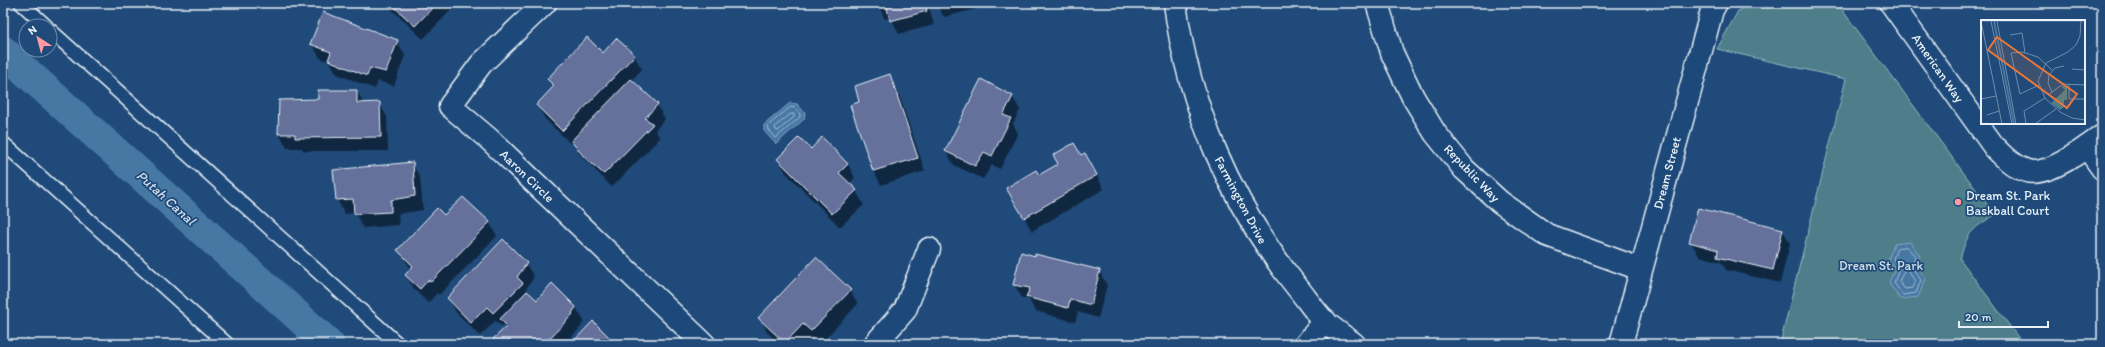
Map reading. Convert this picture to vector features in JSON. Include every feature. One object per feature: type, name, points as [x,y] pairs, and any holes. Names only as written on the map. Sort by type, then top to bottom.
[{"type":"street","name":"Aaron Circle","points":[[545,3],[481,64],[450,106],[490,140],[704,344]]},
{"type":"street","name":"Farmington Drive","points":[[1175,3],[1180,39],[1194,92],[1220,163],[1271,255],[1325,321],[1354,344]]},
{"type":"street","name":"Republic Way","points":[[1377,3],[1392,53],[1413,97],[1435,133],[1464,169],[1500,202],[1547,235],[1640,269]]},
{"type":"street","name":"Dream Street","points":[[1621,344],[1640,269],[1712,10],[1716,3]]},
{"type":"street","name":"American Way","points":[[1892,3],[1995,148],[2010,163],[2029,172],[2054,167],[2094,142]]},
{"type":"street","points":[[2094,142],[2102,168]]},
{"type":"street","points":[[875,344],[905,310],[929,249]]},
{"type":"street","points":[[1306,344],[1325,321]]},
{"type":"lane","points":[[21,3],[37,18]]},
{"type":"lane","points":[[58,37],[398,344]]},
{"type":"lane","points":[[3,143],[227,344]]},
{"type":"green space","name":"Dream St. Park","points":[[1749,3],[1837,3],[1995,215],[1980,224],[1971,232],[1965,243],[1960,259],[2023,344],[1780,344],[1846,79],[1717,49],[1738,11]]},
{"type":"water","points":[[790,103],[797,104],[805,113],[804,119],[776,144],[764,131],[764,125]]},
{"type":"water","points":[[1910,242],[1920,256],[1916,266],[1926,279],[1918,297],[1900,299],[1889,283],[1895,268],[1888,260],[1894,244]]},
{"type":"building","points":[[390,3],[437,3],[415,26]]},
{"type":"building","points":[[876,3],[886,3],[877,6]]},
{"type":"building","points":[[886,3],[925,3],[927,11],[890,21]]},
{"type":"building","points":[[323,12],[398,40],[386,72],[370,68],[367,76],[328,60],[331,52],[310,44]]},
{"type":"building","points":[[587,37],[603,53],[616,38],[635,55],[562,131],[536,105],[554,86],[547,79]]},
{"type":"building","points":[[890,74],[918,158],[873,171],[850,105],[859,102],[855,86]]},
{"type":"building","points":[[631,79],[658,104],[645,118],[653,124],[604,174],[585,158],[571,141]]},
{"type":"building","points":[[981,79],[1013,96],[1003,115],[1011,118],[992,156],[984,152],[975,166],[945,151]]},
{"type":"building","points":[[318,90],[357,90],[357,103],[380,102],[381,137],[295,138],[295,134],[278,134],[279,100],[318,99]]},
{"type":"building","points":[[799,137],[811,149],[822,137],[848,164],[839,173],[857,190],[832,214],[777,159]]},
{"type":"building","points":[[1074,143],[1081,155],[1085,153],[1097,175],[1024,218],[1006,188],[1036,170],[1039,175],[1058,164],[1053,155]]},
{"type":"building","points":[[413,162],[415,196],[391,200],[391,212],[354,214],[353,199],[336,200],[333,170]]},
{"type":"building","points":[[463,197],[490,222],[431,282],[428,280],[420,289],[405,275],[413,266],[397,250],[437,208],[444,215]]},
{"type":"building","points":[[1698,208],[1783,229],[1773,270],[1717,257],[1718,250],[1689,242]]},
{"type":"building","points":[[503,239],[527,263],[517,277],[523,283],[493,313],[487,307],[471,323],[447,298]]},
{"type":"building","points":[[1021,252],[1100,270],[1091,305],[1070,299],[1068,308],[1026,297],[1030,288],[1013,285]]},
{"type":"building","points":[[816,257],[851,290],[811,331],[803,324],[785,343],[758,318]]},
{"type":"building","points":[[552,283],[576,307],[572,313],[573,314],[544,344],[497,344],[493,339],[507,326],[500,319],[527,291],[537,300]]},
{"type":"building","points":[[593,321],[616,344],[571,344]]},
{"type":"waterway","name":"Putah Canal","points":[[3,51],[329,344]]},
{"type":"place","name":"Dream St. Park Baskball Court","points":[[1958,202]]}]
